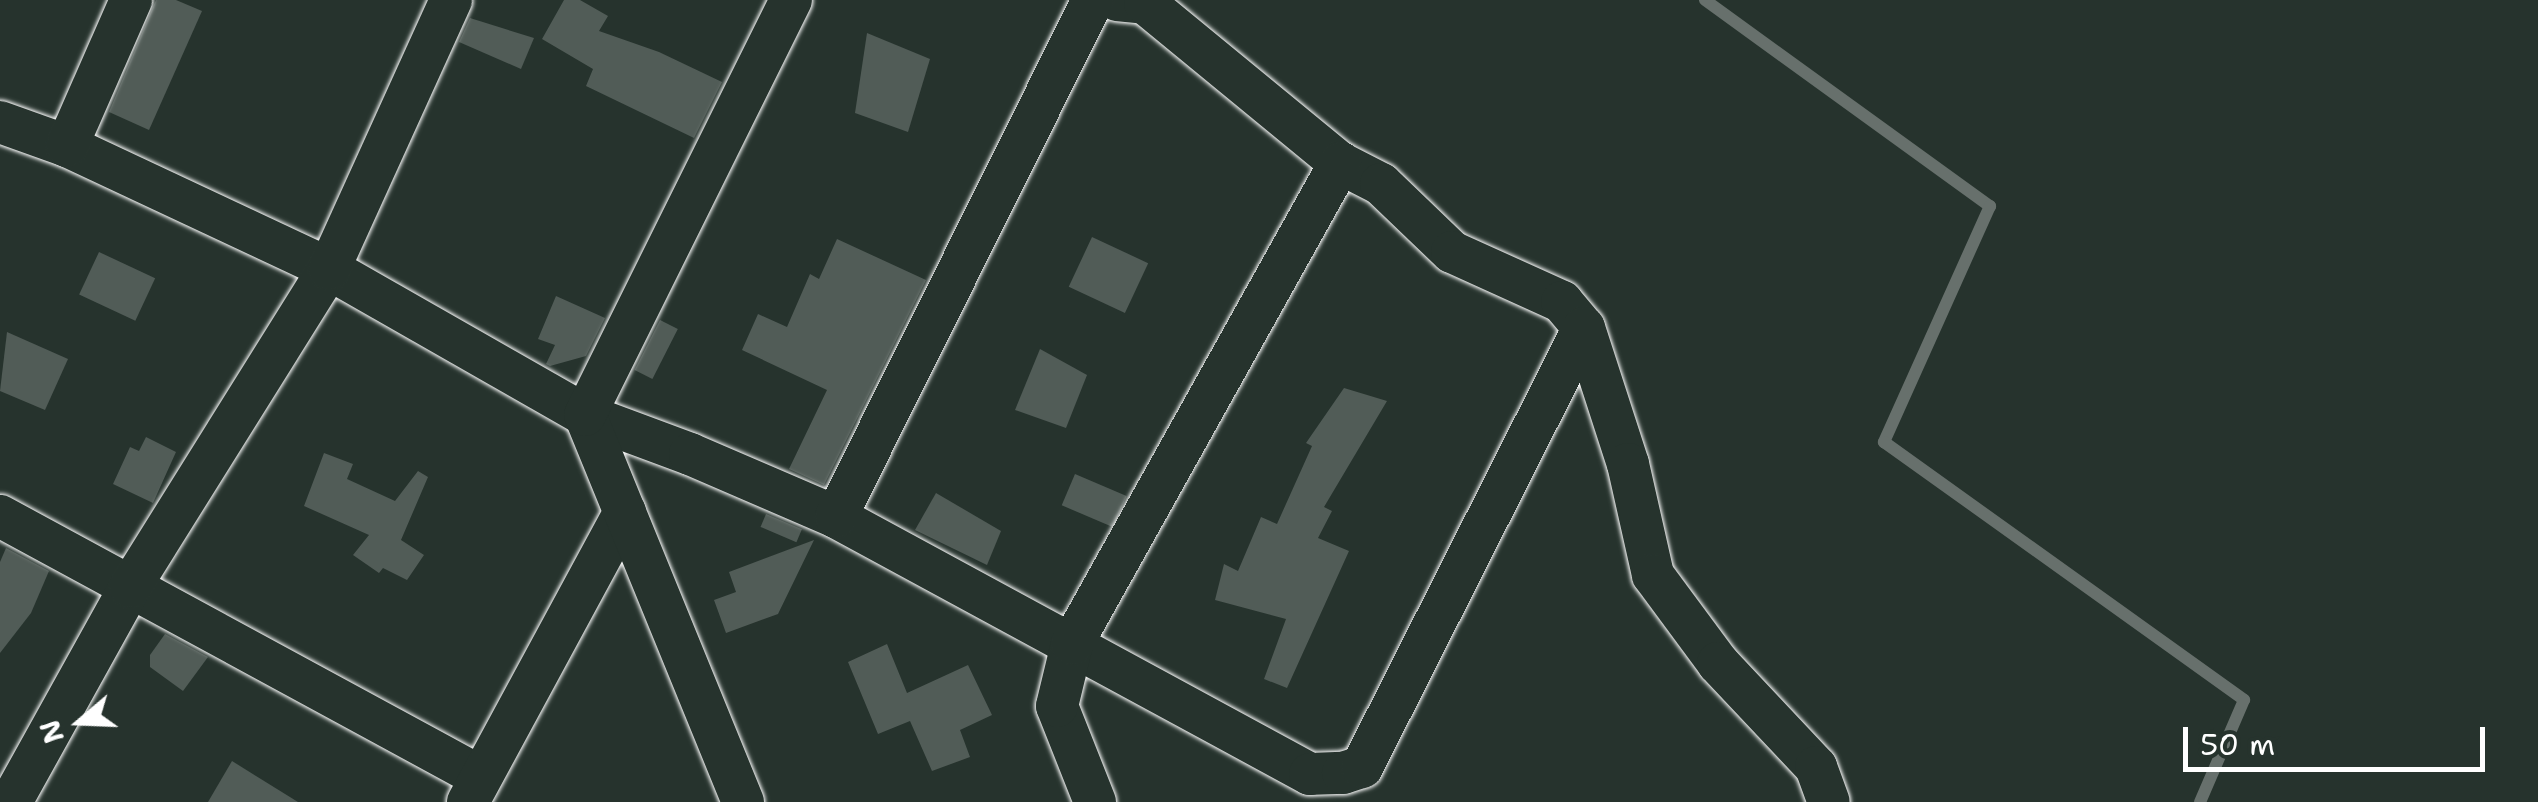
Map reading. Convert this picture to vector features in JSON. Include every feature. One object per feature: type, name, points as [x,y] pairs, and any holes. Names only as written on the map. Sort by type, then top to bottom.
[{"type":"street","points":[[67,146],[131,0]]},
{"type":"street","points":[[11,802],[130,587],[330,269],[451,0]]},
{"type":"street","points":[[743,802],[585,415],[791,0]]},
{"type":"street","points":[[836,517],[1093,0]]},
{"type":"street","points":[[1117,0],[1145,3],[1340,163],[1381,184],[1452,252],[1562,302],[1584,328],[1628,464],[1653,575],[1718,663],[1816,767],[1828,802]]},
{"type":"street","points":[[0,122],[67,146],[330,269],[585,415],[690,454],[836,517],[1310,774],[1343,774],[1362,767],[1584,328]]},
{"type":"street","points":[[1094,802],[1057,706],[1072,644],[1340,163]]},
{"type":"street","points":[[0,516],[130,587],[474,789],[626,512]]},
{"type":"building","points":[[156,0],[176,0],[202,11],[149,130],[109,112]]},
{"type":"building","points":[[564,0],[580,0],[608,16],[599,31],[659,52],[722,82],[694,138],[586,86],[593,69],[542,39]]},
{"type":"building","points":[[470,18],[534,38],[521,69],[459,42]]},
{"type":"building","points":[[867,33],[930,59],[908,132],[855,113]]},
{"type":"building","points":[[1092,237],[1148,263],[1125,313],[1069,287]]},
{"type":"building","points":[[837,239],[926,280],[824,485],[789,469],[827,390],[742,350],[758,314],[787,327],[810,274],[819,279]]},
{"type":"building","points":[[99,252],[155,278],[135,321],[79,295]]},
{"type":"building","points":[[556,296],[605,318],[586,356],[550,366],[546,364],[555,345],[538,339]]},
{"type":"building","points":[[660,320],[678,329],[652,379],[635,370]]},
{"type":"building","points":[[7,332],[68,359],[45,410],[0,391]]},
{"type":"building","points":[[1040,349],[1087,375],[1066,428],[1015,410]]},
{"type":"building","points":[[1344,388],[1387,401],[1324,507],[1332,511],[1318,538],[1349,551],[1287,688],[1264,679],[1286,619],[1215,600],[1224,564],[1238,571],[1261,517],[1277,524],[1312,446],[1306,443]]},
{"type":"building","points":[[146,437],[176,452],[153,503],[113,484],[130,447],[139,451]]},
{"type":"building","points":[[324,453],[353,464],[347,479],[395,501],[418,471],[428,477],[401,540],[424,555],[407,580],[383,568],[379,573],[353,555],[369,535],[304,506]]},
{"type":"building","points":[[1075,474],[1127,496],[1113,527],[1062,505]]},
{"type":"building","points":[[936,493],[1001,531],[987,565],[915,530]]},
{"type":"building","points":[[766,514],[802,529],[796,542],[761,527]]},
{"type":"building","points":[[814,540],[778,614],[726,633],[714,600],[736,592],[729,572]]},
{"type":"building","points":[[6,548],[49,571],[31,613],[0,653],[0,562]]},
{"type":"building","points":[[165,634],[208,657],[183,691],[150,667],[150,655]]},
{"type":"building","points":[[887,644],[907,693],[968,665],[992,715],[960,730],[970,757],[932,771],[910,721],[878,734],[848,662]]},
{"type":"building","points":[[232,761],[298,802],[208,802]]},
{"type":"waterway","points":[[1705,0],[1990,206],[1884,442],[2244,700],[2200,802]]}]
